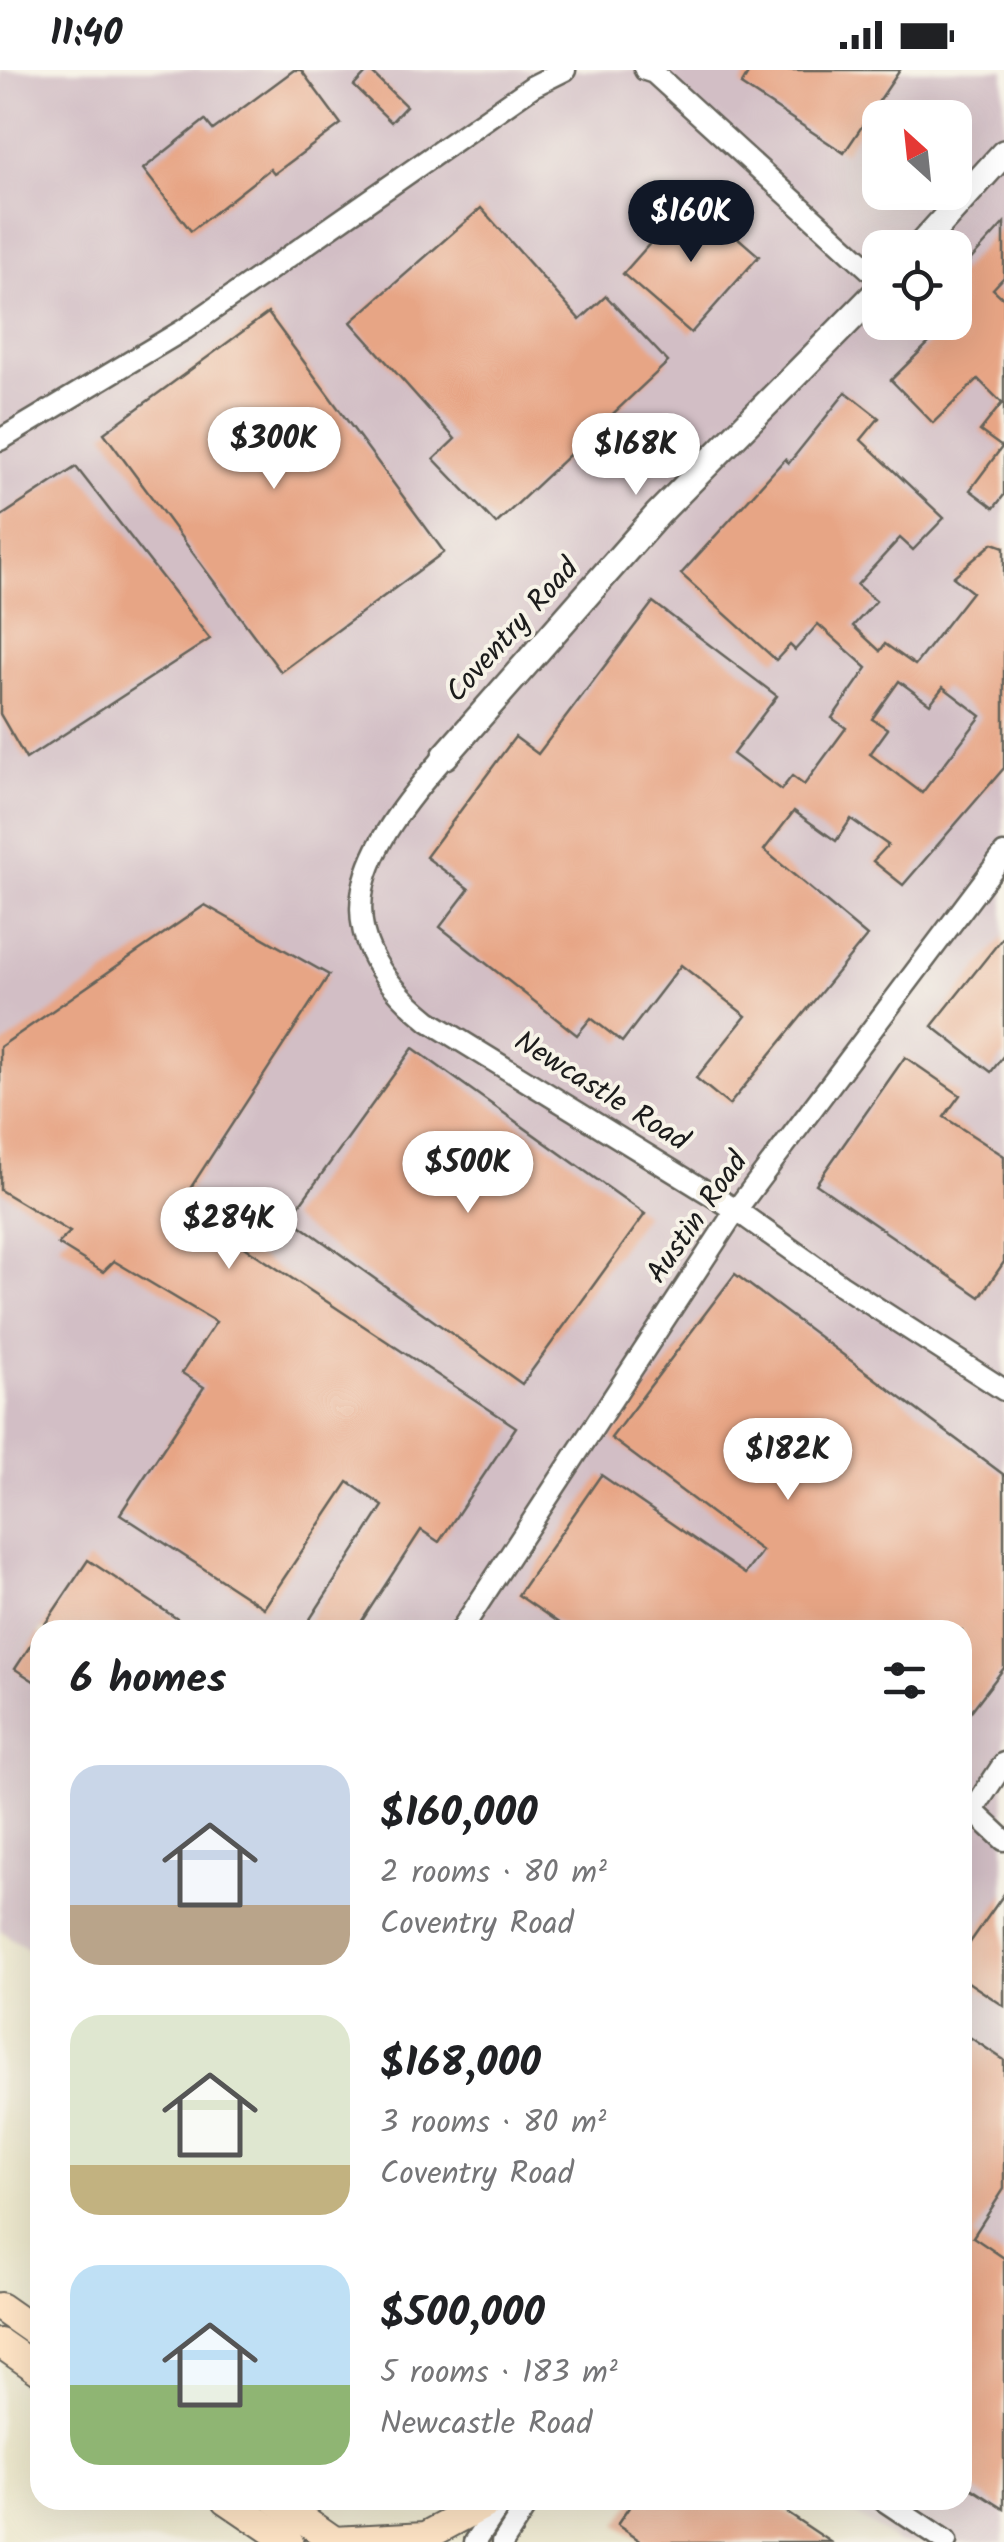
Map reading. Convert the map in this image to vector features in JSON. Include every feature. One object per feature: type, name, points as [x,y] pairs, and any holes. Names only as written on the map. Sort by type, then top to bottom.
[{"type":"main road","points":[[0,2307],[30,2328]]},
{"type":"main road","points":[[0,2343],[30,2363]]},
{"type":"main road","points":[[243,2510],[289,2542]]},
{"type":"main road","points":[[290,2510],[335,2541],[426,2536],[474,2510]]},
{"type":"street","points":[[0,440],[185,329],[533,86],[565,70]]},
{"type":"street","points":[[644,70],[654,73],[862,262]]},
{"type":"street","points":[[934,230],[1004,152]]},
{"type":"street","name":"Coventry Road","points":[[445,756],[658,514],[862,308]]},
{"type":"street","name":"Newcastle Road","points":[[445,756],[392,817],[359,894],[367,942],[394,993],[429,1022],[736,1210],[841,1285],[1004,1390]]},
{"type":"street","name":"Austin Road","points":[[468,1620],[736,1210],[1004,854]]},
{"type":"street","points":[[972,1813],[1004,1763]]},
{"type":"street","points":[[972,1821],[1004,1840]]},
{"type":"street","points":[[474,2542],[496,2510]]},
{"type":"street","points":[[503,2542],[524,2510]]},
{"type":"street","points":[[898,2510],[946,2542]]},
{"type":"shaded area","points":[[0,70],[1004,70],[1004,2542],[897,2542],[850,2510],[972,2510],[972,1620],[30,1620],[30,1951],[0,1930]]},
{"type":"building","points":[[294,70],[301,70],[341,124],[274,174],[270,169],[191,231],[143,169],[205,120],[213,130]]},
{"type":"building","points":[[369,70],[406,106],[391,122],[354,86]]},
{"type":"building","points":[[750,70],[900,70],[880,100],[862,100],[862,126],[844,153],[741,85]]},
{"type":"building","points":[[691,197],[759,256],[691,333],[623,274]]},
{"type":"building","points":[[481,208],[580,320],[606,296],[668,362],[496,524],[434,459],[455,439],[351,322]]},
{"type":"building","points":[[1004,223],[1004,277],[993,289],[1004,299],[1004,495],[994,508],[970,490],[1002,447],[980,431],[1002,403],[978,379],[933,423],[891,380],[932,340],[972,340],[972,258]]},
{"type":"building","points":[[268,313],[444,552],[281,672],[104,433]]},
{"type":"building","points":[[846,392],[879,418],[861,440],[944,518],[913,550],[900,538],[857,585],[876,601],[853,626],[880,651],[885,644],[915,665],[972,592],[953,577],[993,543],[1004,547],[1004,768],[903,885],[873,861],[888,845],[851,819],[836,841],[794,811],[764,850],[867,936],[729,1105],[696,1078],[746,1016],[681,965],[622,1042],[591,1018],[577,1035],[440,927],[469,889],[426,857],[515,737],[538,754],[653,602],[777,696],[733,754],[781,790],[792,776],[804,785],[846,728],[832,718],[867,668],[818,624],[795,650],[790,645],[776,660],[681,574],[785,459],[789,463]],"holes":[[[899,681],[930,704],[943,687],[981,716],[922,793],[870,754],[888,729],[872,719]]]},
{"type":"building","points":[[76,467],[210,639],[26,759],[0,714],[0,517]]},
{"type":"building","points":[[205,905],[329,975],[182,1201],[241,1236],[237,1242],[516,1427],[439,1542],[421,1530],[362,1620],[309,1620],[383,1506],[348,1482],[264,1608],[120,1514],[204,1387],[182,1373],[216,1322],[114,1261],[103,1272],[58,1244],[70,1232],[0,1190],[0,1047]]},
{"type":"building","points":[[1004,936],[1004,1055],[991,1072],[932,1026]]},
{"type":"building","points":[[413,1048],[645,1214],[522,1384],[290,1218]]},
{"type":"building","points":[[905,1057],[960,1095],[944,1117],[1004,1156],[1004,1262],[980,1297],[816,1184]]},
{"type":"building","points":[[735,1274],[1004,1475],[1004,1668],[972,1710],[972,1620],[554,1620],[518,1595],[601,1475],[745,1574],[762,1551],[611,1438]]},
{"type":"building","points":[[88,1560],[179,1620],[48,1620]]},
{"type":"building","points":[[30,1646],[30,1679],[15,1669]]},
{"type":"building","points":[[1004,1894],[1004,2006],[972,1985],[972,1940]]},
{"type":"building","points":[[972,2039],[1004,2060],[1004,2189],[973,2237],[1004,2258],[1004,2509],[972,2488]]},
{"type":"building","points":[[627,2510],[783,2510],[831,2542],[642,2542],[617,2525]]}]
